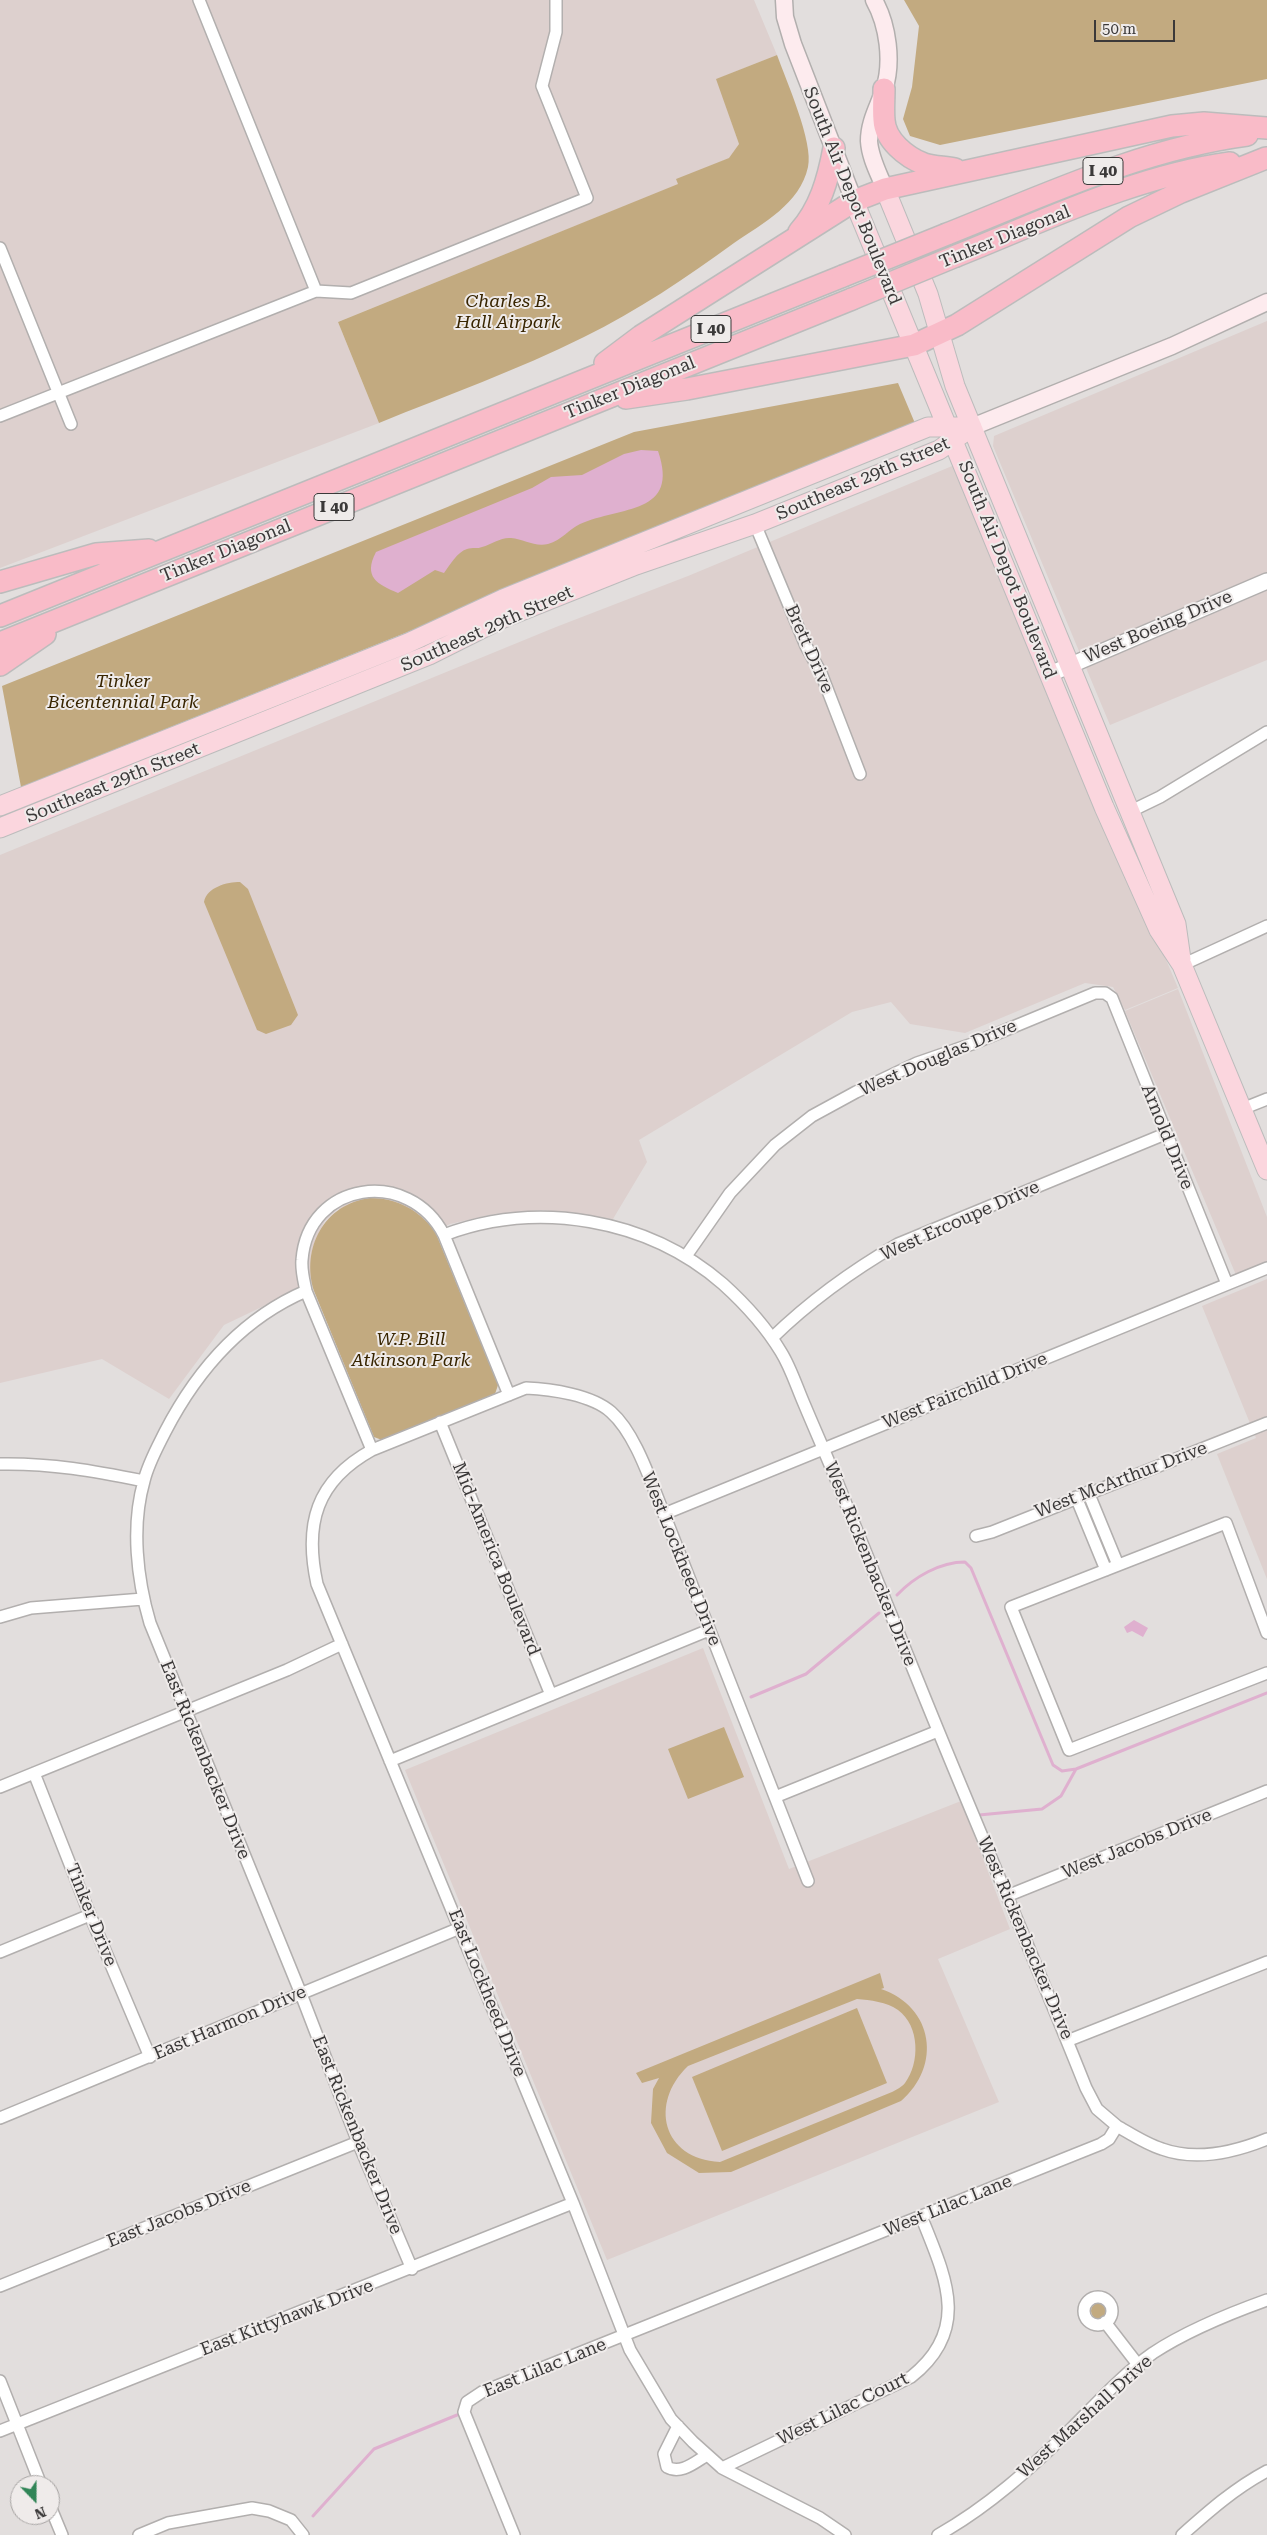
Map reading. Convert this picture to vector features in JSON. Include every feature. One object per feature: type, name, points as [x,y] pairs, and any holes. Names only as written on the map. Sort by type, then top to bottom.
[{"type":"highway","points":[[884,89],[884,121],[890,137],[904,153],[924,164],[965,170]]},
{"type":"highway","points":[[578,382],[641,336],[854,201],[885,189],[1172,126],[1204,123],[1267,128]]},
{"type":"highway","name":"Tinker Diagonal","points":[[0,616],[1100,172],[1143,158],[1219,139],[1267,133]]},
{"type":"highway","points":[[794,240],[810,220],[818,203],[828,179],[834,148]]},
{"type":"highway","points":[[589,404],[687,389],[914,345],[939,334],[1129,217],[1180,192],[1267,158]]},
{"type":"highway","name":"Tinker Diagonal","points":[[0,643],[956,256],[1150,181],[1190,170],[1267,158]]},
{"type":"highway","points":[[0,582],[96,554],[167,549]]},
{"type":"highway","points":[[0,666],[78,611]]},
{"type":"main road","name":"South Air Depot Boulevard","points":[[784,0],[785,16],[793,44],[904,327],[914,345],[951,434],[1059,670],[1116,782],[1176,924],[1182,965]]},
{"type":"main road","name":"South Air Depot Boulevard","points":[[874,0],[880,12],[886,43],[887,70],[884,89],[873,118],[869,140],[873,158],[928,294],[954,386],[972,427],[1059,670],[1101,799],[1159,930],[1182,965],[1267,1170]]},
{"type":"main road","name":"Southeast 29th Street","points":[[0,828],[429,655],[501,619],[636,566],[755,524],[939,450],[951,434],[1172,346],[1267,302]]},
{"type":"main road","name":"Southeast 29th Street","points":[[0,806],[408,643],[503,599],[928,427],[951,434]]},
{"type":"street","points":[[199,0],[316,291]]},
{"type":"street","points":[[0,416],[316,291],[351,293],[587,198],[542,86],[556,32],[556,0]]},
{"type":"street","points":[[0,248],[72,424]]},
{"type":"street","name":"Brett Drive","points":[[755,524],[806,646],[821,673],[860,774]]},
{"type":"street","name":"West Boeing Drive","points":[[1059,670],[1267,581]]},
{"type":"street","points":[[1129,812],[1160,797],[1267,732]]},
{"type":"street","points":[[1182,965],[1267,926]]},
{"type":"street","name":"West Douglas Drive","points":[[686,1256],[697,1237],[730,1193],[776,1144],[812,1116],[916,1063],[972,1044],[1095,993],[1105,993]]},
{"type":"street","name":"Arnold Drive","points":[[1105,993],[1112,998],[1165,1134],[1227,1284]]},
{"type":"street","points":[[1242,1109],[1267,1099]]},
{"type":"street","name":"West Ercoupe Drive","points":[[772,1338],[789,1322],[861,1266],[898,1244],[1165,1134]]},
{"type":"street","points":[[372,1450],[306,1291],[302,1261],[309,1233],[328,1208],[347,1196],[359,1192],[379,1190],[401,1195],[413,1201],[432,1216],[444,1235],[510,1394]]},
{"type":"street","name":"West Rickenbacker Drive","points":[[444,1235],[461,1228],[501,1220],[528,1217],[562,1217],[586,1221],[643,1236],[686,1256],[723,1285],[772,1338],[783,1355],[824,1448],[938,1731],[1097,2110],[1117,2126]]},
{"type":"street","name":"West Fairchild Drive","points":[[664,1514],[1267,1268]]},
{"type":"street","name":"East Rickenbacker Drive","points":[[306,1291],[272,1308],[246,1327],[209,1364],[180,1405],[155,1452],[144,1481],[138,1520],[138,1560],[143,1599],[185,1712],[301,1994],[358,2142],[412,2269]]},
{"type":"street","name":"West Lockheed Drive","points":[[440,1422],[526,1388],[551,1389],[582,1397],[610,1411],[628,1434],[664,1514],[808,1881]]},
{"type":"street","name":"East Lockheed Drive","points":[[440,1422],[372,1450],[350,1462],[330,1484],[316,1513],[312,1536],[312,1562],[317,1584],[573,2203],[624,2336],[649,2386],[678,2426],[722,2468],[820,2518],[845,2535]]},
{"type":"street","name":"Mid-America Boulevard","points":[[440,1422],[551,1695]]},
{"type":"street","name":"West McArthur Drive","points":[[976,1536],[992,1532],[1088,1492],[1267,1423]]},
{"type":"street","points":[[0,1464],[36,1464],[80,1468],[144,1481]]},
{"type":"street","points":[[1088,1492],[1118,1566]]},
{"type":"street","points":[[1076,1497],[1106,1570]]},
{"type":"street","points":[[1267,1633],[1226,1523],[1011,1607],[1069,1750],[1267,1672]]},
{"type":"street","points":[[0,1617],[31,1608],[143,1599]]},
{"type":"street","points":[[390,1761],[709,1630]]},
{"type":"street","points":[[0,1787],[287,1670],[342,1644]]},
{"type":"street","points":[[774,1797],[938,1731]]},
{"type":"street","name":"Tinker Drive","points":[[34,1773],[90,1915],[150,2057]]},
{"type":"street","name":"West Jacobs Drive","points":[[1007,1896],[1267,1791]]},
{"type":"street","points":[[0,1952],[90,1915]]},
{"type":"street","name":"East Harmon Drive","points":[[0,2118],[460,1928]]},
{"type":"street","points":[[1067,2041],[1267,1962]]},
{"type":"street","points":[[1117,2126],[1161,2149],[1185,2156],[1207,2155],[1264,2142]]},
{"type":"street","name":"West Lilac Lane","points":[[624,2336],[1102,2144],[1109,2139],[1117,2126]]},
{"type":"street","name":"East Jacobs Drive","points":[[0,2286],[358,2142]]},
{"type":"street","name":"East Kittyhawk Drive","points":[[0,2431],[412,2269],[573,2203]]},
{"type":"street","name":"West Lilac Court","points":[[722,2468],[911,2377],[925,2366],[939,2347],[948,2324],[949,2301],[944,2275],[920,2216]]},
{"type":"street","name":"West Marshall Drive","points":[[938,2535],[995,2497],[1052,2446],[1122,2378],[1153,2354],[1182,2336],[1222,2316],[1267,2300]]},
{"type":"street","points":[[1106,2322],[1139,2366]]},
{"type":"street","name":"East Lilac Lane","points":[[514,2535],[467,2422],[464,2412],[467,2402],[482,2392],[624,2336]]},
{"type":"street","points":[[0,2381],[38,2475]]},
{"type":"street","points":[[678,2426],[664,2454],[667,2467],[676,2470],[680,2469],[707,2455]]},
{"type":"street","points":[[1182,2535],[1220,2501],[1244,2483],[1267,2471]]},
{"type":"street","points":[[139,2535],[168,2523],[252,2508],[269,2511],[290,2520],[303,2535]]},
{"type":"shaded area","points":[[0,0],[754,0],[777,55],[717,79],[739,144],[730,158],[677,179],[679,184],[338,322],[379,423],[0,568]]},
{"type":"shaded area","points":[[1267,321],[1267,660],[1110,725],[993,446],[994,436]]},
{"type":"shaded area","points":[[641,450],[658,451],[663,472],[661,487],[654,497],[643,505],[580,524],[548,544],[534,544],[507,538],[480,548],[467,549],[457,556],[444,573],[435,570],[398,593],[378,583],[372,574],[372,561],[376,552],[532,488],[551,477],[582,475],[624,454]]},
{"type":"shaded area","points":[[957,464],[1178,988],[1125,1010],[1113,987],[1085,983],[965,1033],[910,1024],[891,1002],[852,1012],[639,1140],[647,1162],[613,1219],[543,1210],[494,1214],[450,1224],[435,1231],[338,1209],[325,1221],[316,1238],[311,1255],[312,1283],[224,1325],[169,1399],[102,1359],[0,1383],[0,855],[556,627],[688,576]]},
{"type":"shaded area","points":[[1178,989],[1267,1217],[1267,1262],[1236,1275],[1125,1011]]},
{"type":"shaded area","points":[[1267,1279],[1267,1579],[1217,1454],[1256,1438],[1202,1306]]},
{"type":"shaded area","points":[[1134,1620],[1148,1628],[1143,1637],[1132,1631],[1127,1633],[1124,1627]]},
{"type":"shaded area","points":[[703,1648],[789,1869],[961,1801],[1010,1929],[938,1959],[999,2102],[607,2260],[405,1770]]},
{"type":"green space","points":[[904,0],[1267,0],[1267,79],[940,145],[910,136],[903,119],[912,87],[919,26]]},
{"type":"green space","name":"Charles B. Hall Airpark","points":[[777,55],[798,111],[809,156],[804,180],[789,202],[768,220],[679,281],[604,327],[534,360],[379,423],[338,322],[678,184],[676,179],[729,158],[739,144],[716,79]]},
{"type":"green space","name":"Tinker Bicentennial Park","points":[[898,383],[917,428],[21,787],[2,686],[634,432]]},
{"type":"green space","points":[[240,882],[248,889],[298,1015],[291,1025],[266,1034],[257,1030],[204,902],[209,893],[218,886]]},
{"type":"green space","name":"W.P. Bill Atkinson Park","points":[[370,1198],[390,1200],[407,1207],[422,1217],[435,1231],[498,1385],[495,1394],[382,1440],[374,1437],[314,1291],[311,1275],[311,1259],[314,1244],[320,1231],[329,1219],[340,1209],[354,1202]]},
{"type":"green space","points":[[724,1727],[744,1777],[688,1799],[668,1749]]},
{"type":"green space","points":[[880,1973],[884,1988],[881,1989],[899,1998],[912,2009],[921,2023],[926,2039],[927,2055],[923,2071],[914,2087],[901,2101],[731,2172],[699,2173],[667,2153],[651,2123],[653,2089],[659,2078],[642,2083],[636,2073]],"holes":[[[857,1999],[878,2002],[894,2007],[905,2017],[910,2025],[914,2035],[915,2055],[910,2075],[901,2087],[720,2162],[700,2159],[685,2151],[674,2140],[668,2127],[666,2112],[668,2096],[676,2081],[688,2066]]]},
{"type":"green space","points":[[857,2008],[887,2083],[722,2151],[692,2077]]},
{"type":"green space","points":[[1096,2303],[1102,2303],[1107,2308],[1105,2317],[1096,2319],[1091,2314],[1091,2308]]},
{"type":"waterway","points":[[897,1595],[911,1582],[937,1568],[965,1562],[971,1568],[1053,1765],[1062,1771],[1076,1769],[1267,1693]]},
{"type":"waterway","points":[[751,1697],[806,1674],[879,1613]]},
{"type":"waterway","points":[[979,1815],[1042,1809],[1061,1796],[1076,1769]]},
{"type":"waterway","points":[[313,2516],[374,2449],[457,2415]]}]
